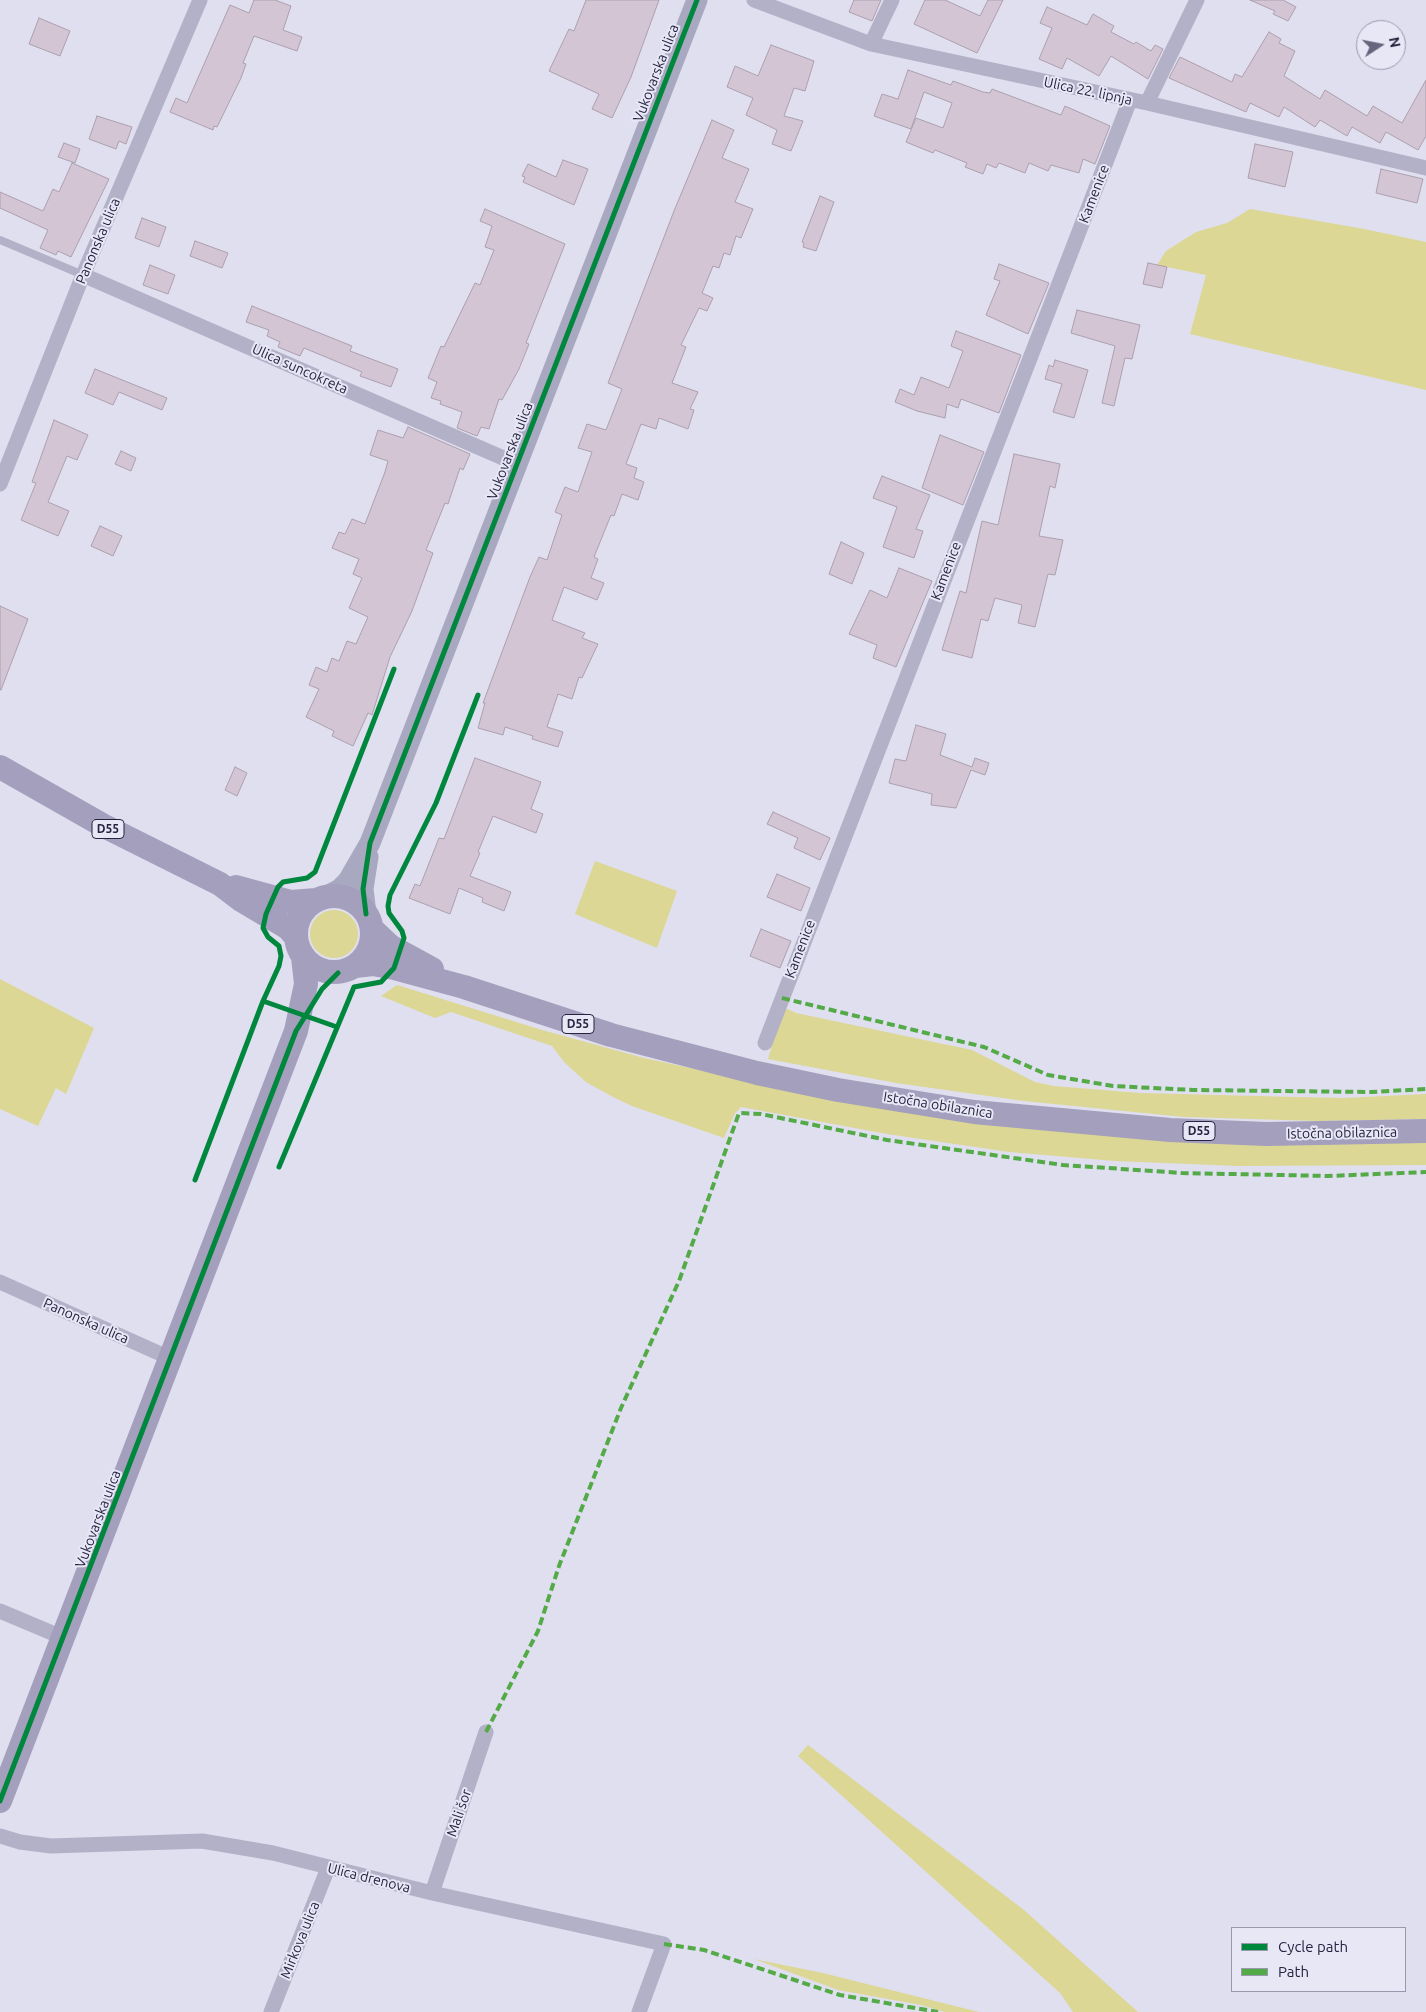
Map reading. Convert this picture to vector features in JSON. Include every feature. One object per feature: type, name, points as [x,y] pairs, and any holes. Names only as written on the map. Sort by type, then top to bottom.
[{"type":"main road","name":"Vukovarska ulica","points":[[321,898],[340,889],[348,881],[370,843],[696,0]]},
{"type":"main road","name":"D55","points":[[0,767],[104,826],[220,884],[241,900],[288,928],[299,947],[318,970],[347,970]]},
{"type":"main road","name":"Vukovarska ulica","points":[[369,921],[363,889],[370,843]]},
{"type":"main road","name":"D55","points":[[220,884],[291,902],[321,898],[349,899],[369,921]]},
{"type":"main road","points":[[299,947],[296,926],[300,916],[321,898]]},
{"type":"main road","points":[[347,970],[369,950],[369,921]]},
{"type":"main road","name":"Istočna obilaznica","points":[[369,921],[390,946],[464,987]]},
{"type":"main road","name":"Vukovarska ulica","points":[[0,1802],[172,1359],[296,1031],[306,984],[299,947]]},
{"type":"main road","name":"Istočna obilaznica","points":[[347,970],[366,964],[384,966],[464,987],[611,1035],[757,1073],[838,1090],[974,1112],[1170,1130],[1266,1134],[1426,1131]]},
{"type":"main road","name":"Vukovarska ulica","points":[[296,1031],[322,989],[347,970]]},
{"type":"street","name":"Panonska ulica","points":[[0,484],[83,275],[200,0]]},
{"type":"street","name":"Ulica 22. lipnja","points":[[754,0],[871,44],[1147,103],[1426,168]]},
{"type":"street","points":[[871,44],[892,0]]},
{"type":"street","points":[[1147,103],[1197,0]]},
{"type":"street","name":"Kamenice","points":[[765,1043],[1130,100]]},
{"type":"street","name":"Ulica suncokreta","points":[[83,275],[517,464]]},
{"type":"street","name":"Panonska ulica","points":[[0,1282],[172,1359]]},
{"type":"street","points":[[0,1611],[64,1638]]},
{"type":"street","name":"Mali šor","points":[[432,1893],[486,1732]]},
{"type":"street","name":"Ulica drenova","points":[[0,1836],[20,1842],[51,1846],[202,1841],[273,1853],[432,1893],[664,1944],[639,2012]]},
{"type":"street","name":"Mirkova ulica","points":[[271,2012],[328,1868]]},
{"type":"lane","points":[[0,240],[83,275]]},
{"type":"shaded area","points":[[1250,209],[1426,242],[1426,390],[1190,334],[1206,275],[1157,265],[1166,251],[1196,232],[1227,223]]},
{"type":"shaded area","points":[[595,861],[677,891],[657,948],[575,914]]},
{"type":"shaded area","points":[[334,910],[343,912],[351,917],[356,925],[358,934],[356,943],[351,951],[343,956],[334,958],[325,956],[317,951],[312,943],[310,934],[312,925],[317,917],[325,912]]},
{"type":"shaded area","points":[[0,979],[94,1028],[66,1094],[56,1088],[38,1126],[0,1109]]},
{"type":"shaded area","points":[[397,985],[542,1030],[644,1058],[853,1103],[956,1121],[1075,1129],[1426,1141],[1426,1165],[1237,1166],[1115,1161],[1009,1152],[887,1134],[741,1107],[735,1113],[724,1138],[632,1106],[613,1097],[586,1082],[564,1062],[552,1046],[451,1012],[435,1018],[381,996]]},
{"type":"shaded area","points":[[783,1007],[796,1013],[972,1050],[1035,1082],[1054,1086],[1140,1093],[1295,1097],[1344,1098],[1426,1094],[1426,1119],[1318,1121],[1184,1117],[1024,1101],[896,1083],[768,1059]]},
{"type":"shaded area","points":[[808,1745],[1024,1910],[1138,2012],[1073,2012],[1060,1993],[798,1756]]},
{"type":"shaded area","points":[[754,1959],[823,1973],[979,2012],[945,2012],[921,2005],[838,1990]]},
{"type":"building","points":[[254,0],[275,0],[291,6],[283,30],[302,37],[297,51],[254,36],[243,63],[246,64],[241,78],[217,127],[214,126],[213,130],[170,112],[176,98],[187,103],[230,5],[249,13]]},
{"type":"building","points":[[586,0],[659,0],[631,77],[612,118],[592,109],[599,94],[549,71],[569,29],[574,31]]},
{"type":"building","points":[[854,0],[881,0],[872,21],[849,12]]},
{"type":"building","points":[[925,0],[945,0],[980,16],[988,0],[1003,0],[977,53],[914,24]]},
{"type":"building","points":[[1250,0],[1283,0],[1296,7],[1288,21],[1273,14],[1275,11]]},
{"type":"building","points":[[1047,7],[1087,25],[1093,14],[1114,26],[1111,32],[1134,44],[1136,42],[1151,51],[1155,45],[1163,49],[1148,79],[1111,56],[1099,76],[1067,58],[1062,69],[1039,59],[1052,28],[1040,23]]},
{"type":"building","points":[[39,18],[70,31],[60,56],[29,44]]},
{"type":"building","points":[[1269,32],[1281,39],[1279,43],[1295,51],[1284,76],[1320,99],[1325,90],[1367,116],[1373,106],[1402,123],[1426,80],[1426,136],[1418,150],[1386,132],[1380,143],[1352,127],[1347,136],[1320,120],[1315,127],[1284,107],[1279,117],[1250,103],[1246,112],[1169,78],[1180,57],[1232,82],[1235,74],[1242,77]]},
{"type":"building","points":[[771,45],[814,61],[805,91],[794,88],[784,116],[803,121],[791,151],[772,144],[777,130],[746,115],[753,98],[727,87],[735,66],[758,76]]},
{"type":"building","points":[[908,70],[951,85],[953,81],[990,93],[992,89],[1061,115],[1065,106],[1110,126],[1095,164],[1083,159],[1079,173],[1051,165],[1048,171],[1029,163],[1025,173],[999,163],[996,168],[987,164],[983,174],[965,167],[967,163],[935,150],[933,153],[906,142],[916,118],[943,128],[952,103],[924,92],[911,129],[874,116],[882,94],[898,99]]},
{"type":"building","points":[[97,116],[132,127],[126,144],[119,141],[116,149],[89,139]]},
{"type":"building","points":[[712,120],[734,130],[722,158],[749,169],[735,202],[753,209],[741,238],[736,236],[730,255],[724,253],[719,268],[713,266],[702,293],[713,298],[707,311],[699,308],[681,345],[686,347],[672,383],[698,392],[690,409],[694,410],[688,429],[659,418],[656,429],[641,424],[626,464],[637,468],[634,478],[644,482],[638,500],[622,494],[614,516],[611,515],[594,557],[598,559],[591,578],[604,583],[597,600],[564,587],[552,620],[585,633],[582,638],[598,644],[582,678],[579,677],[572,699],[558,694],[547,727],[563,732],[558,747],[532,739],[533,736],[505,727],[503,735],[478,728],[485,703],[483,703],[530,577],[539,557],[547,560],[562,515],[555,512],[565,487],[578,492],[592,452],[578,448],[587,424],[606,430],[622,389],[608,383],[674,211]]},
{"type":"building","points":[[64,143],[80,149],[75,163],[58,157]]},
{"type":"building","points":[[1255,144],[1293,152],[1285,187],[1248,178]]},
{"type":"building","points":[[563,160],[588,169],[574,205],[523,182],[525,177],[522,176],[528,164],[556,177]]},
{"type":"building","points":[[72,163],[109,179],[71,257],[58,251],[56,255],[40,248],[48,230],[0,208],[0,192],[43,211],[53,189],[59,192]]},
{"type":"building","points":[[1381,169],[1423,179],[1417,203],[1376,193]]},
{"type":"building","points":[[820,196],[834,202],[816,251],[803,247],[804,243],[802,242]]},
{"type":"building","points":[[485,209],[565,244],[526,343],[529,344],[519,369],[502,400],[499,399],[489,429],[481,427],[477,436],[457,428],[462,412],[440,404],[441,401],[431,398],[437,382],[428,378],[441,346],[444,347],[475,283],[480,285],[494,250],[485,247],[492,226],[480,221]]},
{"type":"building","points":[[142,218],[166,227],[159,247],[135,238]]},
{"type":"building","points":[[195,241],[228,253],[222,268],[190,256]]},
{"type":"building","points":[[1148,263],[1167,267],[1162,288],[1143,284]]},
{"type":"building","points":[[999,264],[1049,283],[1028,334],[986,315],[1000,281],[994,279]]},
{"type":"building","points":[[150,265],[175,275],[168,294],[143,285]]},
{"type":"building","points":[[252,306],[352,346],[350,351],[398,369],[391,387],[360,376],[362,372],[304,348],[300,356],[278,347],[280,342],[267,336],[269,330],[246,322]]},
{"type":"building","points":[[1077,310],[1140,325],[1132,359],[1125,358],[1114,406],[1102,403],[1115,346],[1071,333]]},
{"type":"building","points":[[956,331],[1021,355],[999,413],[961,399],[958,408],[947,404],[945,418],[917,411],[895,402],[900,389],[914,395],[921,377],[949,388],[963,351],[951,346]]},
{"type":"building","points":[[1055,360],[1088,370],[1074,418],[1053,412],[1062,384],[1045,379],[1049,365],[1053,367]]},
{"type":"building","points":[[95,369],[167,398],[162,410],[119,392],[113,405],[85,393]]},
{"type":"building","points":[[54,420],[88,435],[77,460],[67,456],[48,502],[69,511],[58,536],[21,520],[36,483],[32,482]]},
{"type":"building","points":[[408,427],[470,454],[463,470],[460,468],[448,504],[445,503],[426,550],[433,553],[412,611],[390,657],[372,715],[368,713],[353,746],[332,736],[334,731],[306,717],[319,689],[309,685],[316,667],[327,672],[332,658],[339,661],[347,641],[356,644],[368,617],[349,608],[362,578],[353,574],[359,559],[332,548],[339,532],[345,534],[352,519],[365,524],[388,461],[370,455],[378,430],[403,438]]},
{"type":"building","points":[[940,435],[984,452],[963,505],[922,488]]},
{"type":"building","points":[[121,451],[136,458],[131,471],[115,464]]},
{"type":"building","points":[[1014,454],[1060,464],[1055,488],[1050,486],[1039,536],[1063,540],[1055,575],[1048,574],[1035,627],[1018,623],[1022,605],[995,598],[988,621],[981,619],[972,658],[942,650],[960,591],[966,593],[982,521],[998,525]]},
{"type":"building","points":[[882,476],[930,495],[916,529],[923,531],[914,558],[883,547],[897,507],[873,498]]},
{"type":"building","points":[[100,526],[122,536],[113,556],[91,546]]},
{"type":"building","points":[[841,542],[864,553],[852,584],[829,574]]},
{"type":"building","points":[[899,568],[932,581],[896,667],[873,658],[877,645],[849,634],[870,590],[887,598]]},
{"type":"building","points":[[0,606],[28,619],[1,690],[0,690]]},
{"type":"building","points":[[916,725],[946,734],[940,755],[972,767],[975,758],[989,763],[985,775],[971,770],[956,808],[931,805],[932,794],[889,783],[895,759],[906,761]]},
{"type":"building","points":[[475,758],[541,782],[531,809],[543,814],[536,833],[493,816],[478,852],[480,853],[470,876],[511,892],[504,911],[482,902],[483,898],[459,888],[450,914],[409,898],[415,884],[420,886],[439,838],[444,839]]},
{"type":"building","points":[[235,767],[247,773],[237,796],[225,790]]},
{"type":"building","points":[[773,812],[830,838],[820,860],[794,848],[798,838],[767,824]]},
{"type":"building","points":[[777,874],[810,888],[801,911],[767,897]]},
{"type":"building","points":[[761,929],[791,941],[780,968],[750,956]]},
{"type":"marked path","points":[[782,998],[984,1047],[1048,1075],[1113,1086],[1193,1090],[1371,1092],[1426,1089]]},
{"type":"marked path","points":[[486,1732],[538,1631],[559,1566],[621,1408],[679,1281],[739,1113],[761,1114],[887,1140],[1063,1165],[1182,1173],[1328,1176],[1426,1172]]},
{"type":"marked path","points":[[664,1944],[704,1950],[840,1995],[938,2012]]},
{"type":"cycle path","points":[[366,914],[363,889],[370,843],[697,0]]},
{"type":"cycle path","points":[[195,1180],[263,1001],[279,966],[281,956],[279,946],[268,937],[263,928],[266,914],[278,887],[283,882],[307,878],[315,872],[394,669]]},
{"type":"cycle path","points":[[279,1167],[354,987],[381,982],[394,968],[404,938],[402,931],[389,913],[390,895],[436,803],[478,695]]},
{"type":"cycle path","points":[[0,1801],[296,1031],[322,989],[338,973]]},
{"type":"cycle path","points":[[263,1001],[337,1027]]}]
